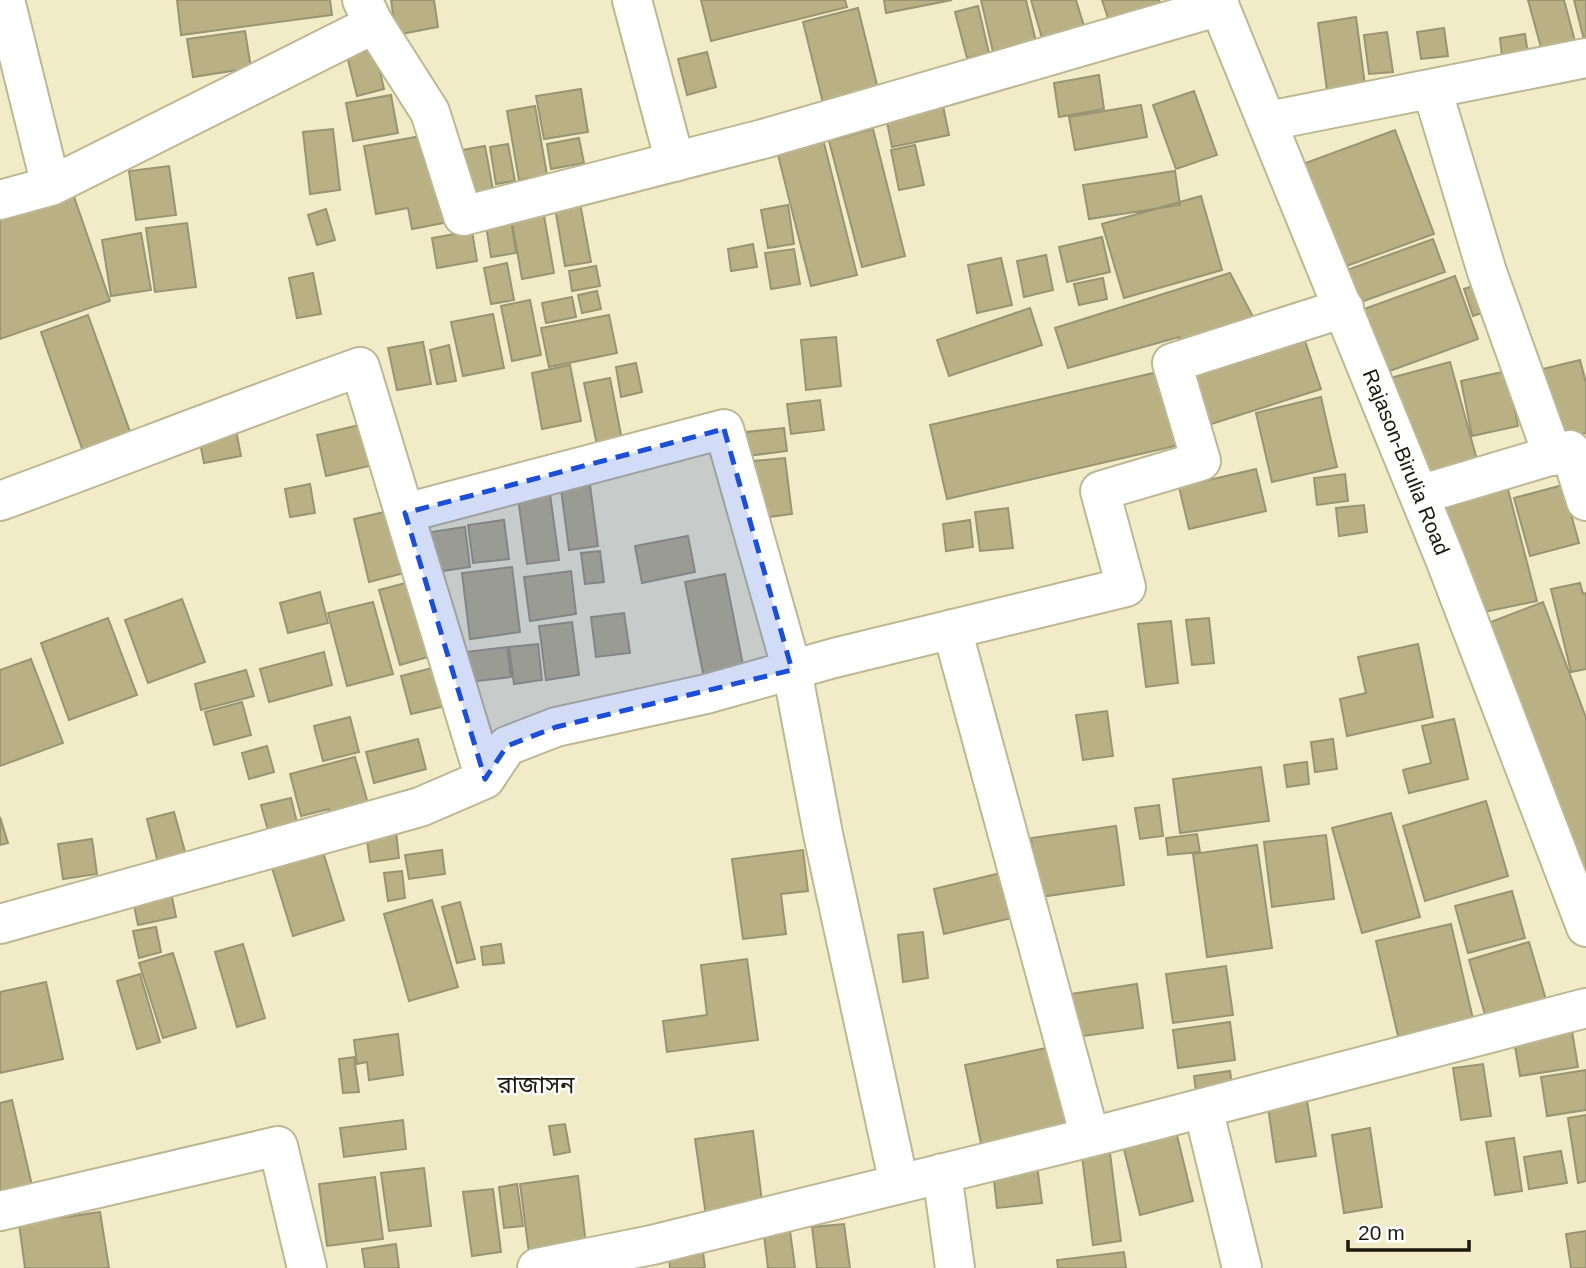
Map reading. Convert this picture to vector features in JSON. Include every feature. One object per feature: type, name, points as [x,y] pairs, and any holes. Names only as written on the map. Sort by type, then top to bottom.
[{"type":"street","points":[[5,0],[51,186]]},
{"type":"street","points":[[632,0],[675,162]]},
{"type":"street","points":[[0,200],[51,186],[368,12],[430,112],[463,216],[763,139],[1219,3]]},
{"type":"street","name":"Rajason-Birulia Road","points":[[1219,3],[1419,495],[1586,927]]},
{"type":"street","points":[[1268,121],[1586,58]]},
{"type":"street","points":[[1432,89],[1487,272],[1553,456]]},
{"type":"street","points":[[0,925],[420,807],[485,779],[507,746],[556,727],[706,694],[952,629],[1126,587],[1100,491],[1200,461],[1172,363],[1344,309]]},
{"type":"street","points":[[0,501],[235,411],[360,368],[485,779]]},
{"type":"street","points":[[405,513],[724,429],[792,670],[826,848],[899,1184]]},
{"type":"street","points":[[1419,495],[1570,450],[1586,502]]},
{"type":"street","points":[[952,629],[1090,1136]]},
{"type":"street","points":[[537,1268],[652,1245],[899,1184],[1586,1008]]},
{"type":"street","points":[[1203,1108],[1242,1268]]},
{"type":"street","points":[[0,1211],[278,1146],[307,1268]]},
{"type":"street","points":[[942,1173],[955,1268]]},
{"type":"highlighted area","points":[[724,429],[792,670],[556,727],[507,746],[485,779],[405,513]]},
{"type":"building","points":[[177,0],[330,0],[332,15],[181,35]]},
{"type":"building","points":[[391,0],[434,0],[438,27],[396,35]]},
{"type":"building","points":[[701,0],[845,0],[847,7],[711,41]]},
{"type":"building","points":[[884,0],[952,0],[886,13]]},
{"type":"building","points":[[981,0],[1026,0],[1037,46],[994,56]]},
{"type":"building","points":[[1031,0],[1076,0],[1084,26],[1042,38]]},
{"type":"building","points":[[1102,0],[1159,0],[1162,7],[1110,24]]},
{"type":"building","points":[[1528,0],[1564,0],[1576,45],[1543,55]]},
{"type":"building","points":[[1574,0],[1586,0],[1585,44]]},
{"type":"building","points":[[978,6],[989,53],[967,58],[955,12]]},
{"type":"building","points":[[858,8],[878,89],[823,103],[803,22]]},
{"type":"building","points":[[1356,17],[1366,93],[1328,98],[1318,23]]},
{"type":"building","points":[[1444,28],[1448,56],[1421,59],[1417,32]]},
{"type":"building","points":[[245,31],[251,68],[193,77],[187,39]]},
{"type":"building","points":[[1387,32],[1393,72],[1369,74],[1364,35]]},
{"type":"building","points":[[1525,34],[1529,61],[1503,65],[1500,38]]},
{"type":"building","points":[[375,49],[384,89],[357,96],[347,56]]},
{"type":"building","points":[[707,52],[716,87],[687,95],[678,59]]},
{"type":"building","points":[[1099,75],[1104,109],[1059,117],[1054,83]]},
{"type":"building","points":[[581,89],[588,132],[544,139],[536,96]]},
{"type":"building","points":[[1194,91],[1217,155],[1176,169],[1153,105]]},
{"type":"building","points":[[391,95],[398,133],[353,141],[346,103]]},
{"type":"building","points":[[942,101],[949,135],[892,147],[885,112]]},
{"type":"building","points":[[1141,105],[1147,137],[1075,150],[1069,117]]},
{"type":"building","points":[[535,106],[547,175],[519,180],[507,111]]},
{"type":"building","points":[[333,129],[340,190],[310,194],[303,132]]},
{"type":"building","points":[[873,129],[905,256],[862,267],[829,141]]},
{"type":"building","points":[[1395,130],[1434,234],[1330,272],[1292,168]]},
{"type":"building","points":[[433,134],[449,222],[412,229],[408,208],[376,214],[364,146]]},
{"type":"building","points":[[579,138],[584,163],[551,169],[547,144]]},
{"type":"building","points":[[823,139],[857,275],[811,286],[777,151]]},
{"type":"building","points":[[508,144],[515,181],[496,184],[490,147]]},
{"type":"building","points":[[915,145],[924,185],[899,190],[891,150]]},
{"type":"building","points":[[485,146],[493,190],[464,195],[456,151]]},
{"type":"building","points":[[169,166],[176,215],[136,220],[129,171]]},
{"type":"building","points":[[1175,171],[1180,205],[1089,219],[1083,185]]},
{"type":"building","points":[[71,188],[110,301],[0,339],[0,212]]},
{"type":"building","points":[[1201,196],[1222,270],[1124,298],[1102,224]]},
{"type":"building","points":[[580,203],[591,262],[565,266],[555,208]]},
{"type":"building","points":[[788,205],[794,244],[768,248],[761,210]]},
{"type":"building","points":[[326,209],[335,240],[317,245],[308,215]]},
{"type":"building","points":[[543,210],[554,273],[522,279],[511,216]]},
{"type":"building","points":[[511,220],[516,253],[491,257],[486,225]]},
{"type":"building","points":[[187,223],[196,287],[155,292],[146,228]]},
{"type":"building","points":[[472,231],[477,261],[437,268],[432,238]]},
{"type":"building","points":[[141,233],[151,290],[111,296],[102,240]]},
{"type":"building","points":[[1102,237],[1110,272],[1067,282],[1059,247]]},
{"type":"building","points":[[1433,239],[1445,272],[1347,307],[1336,274]]},
{"type":"building","points":[[753,244],[757,267],[731,271],[728,249]]},
{"type":"building","points":[[794,249],[800,284],[771,289],[765,253]]},
{"type":"building","points":[[1046,255],[1053,290],[1024,297],[1017,261]]},
{"type":"building","points":[[1001,258],[1012,305],[977,313],[968,265]]},
{"type":"building","points":[[507,263],[514,300],[491,304],[484,268]]},
{"type":"building","points":[[596,266],[600,286],[572,291],[569,271]]},
{"type":"building","points":[[313,273],[321,314],[297,318],[289,278]]},
{"type":"building","points":[[1230,273],[1260,330],[1183,351],[1179,337],[1068,368],[1055,328]]},
{"type":"building","points":[[1455,276],[1478,339],[1376,376],[1353,313]]},
{"type":"building","points":[[1103,278],[1107,299],[1079,305],[1074,284]]},
{"type":"building","points":[[1488,281],[1497,308],[1473,316],[1464,289]]},
{"type":"building","points":[[597,291],[601,309],[582,313],[578,295]]},
{"type":"building","points":[[572,297],[576,317],[546,323],[542,303]]},
{"type":"building","points":[[530,300],[541,355],[512,361],[501,306]]},
{"type":"building","points":[[1030,308],[1042,345],[949,376],[937,340]]},
{"type":"building","points":[[493,314],[504,368],[463,376],[451,322]]},
{"type":"building","points":[[88,315],[133,440],[85,457],[41,332]]},
{"type":"building","points":[[609,315],[617,353],[549,367],[541,328]]},
{"type":"building","points":[[1302,332],[1321,389],[1202,427],[1183,371]]},
{"type":"building","points":[[836,337],[841,386],[806,390],[801,340]]},
{"type":"building","points":[[423,342],[431,384],[397,390],[388,348]]},
{"type":"building","points":[[449,345],[456,381],[437,384],[430,350]]},
{"type":"building","points":[[1580,360],[1586,383],[1586,433],[1557,441],[1539,370]]},
{"type":"building","points":[[1450,362],[1479,467],[1424,483],[1383,380]]},
{"type":"building","points":[[636,363],[642,392],[621,397],[616,367]]},
{"type":"building","points":[[570,365],[581,421],[542,429],[532,373]]},
{"type":"building","points":[[1162,371],[1179,445],[947,499],[930,425]]},
{"type":"building","points":[[1507,371],[1518,426],[1472,436],[1461,381]]},
{"type":"building","points":[[610,378],[622,440],[597,445],[584,383]]},
{"type":"building","points":[[1321,397],[1337,467],[1272,482],[1256,413]]},
{"type":"building","points":[[820,400],[824,430],[791,434],[787,404]]},
{"type":"building","points":[[372,422],[382,463],[326,476],[317,435]]},
{"type":"building","points":[[235,425],[241,456],[204,463],[198,432]]},
{"type":"building","points":[[784,428],[787,451],[739,457],[737,433]]},
{"type":"building","points":[[785,458],[792,514],[761,518],[754,461]]},
{"type":"building","points":[[1256,469],[1266,511],[1189,529],[1179,487]]},
{"type":"building","points":[[1345,474],[1348,501],[1317,505],[1314,478]]},
{"type":"building","points":[[1505,478],[1537,601],[1474,614],[1426,498]]},
{"type":"building","points":[[310,484],[315,513],[290,517],[285,489]]},
{"type":"building","points":[[590,485],[598,546],[569,550],[561,489]]},
{"type":"building","points":[[1563,485],[1579,543],[1530,556],[1514,498]]},
{"type":"building","points":[[550,494],[559,560],[527,564],[518,498]]},
{"type":"building","points":[[1364,505],[1367,532],[1339,536],[1336,508]]},
{"type":"building","points":[[1008,508],[1013,548],[980,551],[975,512]]},
{"type":"building","points":[[397,509],[412,571],[369,582],[354,519]]},
{"type":"building","points":[[504,520],[509,559],[473,563],[468,525]]},
{"type":"building","points":[[970,520],[973,547],[946,551],[943,524]]},
{"type":"building","points":[[465,527],[470,567],[436,572],[431,532]]},
{"type":"building","points":[[688,536],[695,572],[642,583],[635,546]]},
{"type":"building","points":[[600,551],[604,582],[585,584],[581,553]]},
{"type":"building","points":[[512,567],[520,632],[470,639],[462,573]]},
{"type":"building","points":[[571,571],[576,614],[530,621],[524,577]]},
{"type":"building","points":[[725,574],[746,680],[706,688],[685,582]]},
{"type":"building","points":[[417,580],[438,654],[400,665],[379,590]]},
{"type":"building","points":[[1580,583],[1583,594],[1586,593],[1586,669],[1571,672],[1551,589]]},
{"type":"building","points":[[320,592],[328,623],[288,633],[280,603]]},
{"type":"building","points":[[182,599],[205,662],[148,683],[125,620]]},
{"type":"building","points":[[373,602],[393,674],[347,686],[328,613]]},
{"type":"building","points":[[1543,602],[1586,718],[1586,903],[1475,628]]},
{"type":"building","points":[[624,613],[630,653],[596,657],[591,617]]},
{"type":"building","points":[[108,618],[137,695],[69,720],[41,643]]},
{"type":"building","points":[[1209,618],[1214,663],[1192,665],[1186,620]]},
{"type":"building","points":[[1171,621],[1178,683],[1146,687],[1138,624]]},
{"type":"building","points":[[572,622],[579,675],[546,680],[539,626]]},
{"type":"building","points":[[538,644],[542,680],[514,684],[509,647]]},
{"type":"building","points":[[1418,644],[1433,717],[1347,736],[1340,699],[1366,693],[1358,657]]},
{"type":"building","points":[[507,647],[511,677],[469,682],[465,652]]},
{"type":"building","points":[[324,652],[332,685],[269,702],[260,669]]},
{"type":"building","points":[[31,659],[63,743],[0,766],[0,670]]},
{"type":"building","points":[[440,666],[450,705],[411,714],[401,676]]},
{"type":"building","points":[[246,670],[254,696],[201,710],[195,684]]},
{"type":"building","points":[[242,702],[251,735],[214,745],[205,712]]},
{"type":"building","points":[[1107,711],[1113,756],[1083,760],[1076,715]]},
{"type":"building","points":[[350,717],[359,752],[323,761],[314,726]]},
{"type":"building","points":[[1454,719],[1468,779],[1409,793],[1403,770],[1431,763],[1422,726]]},
{"type":"building","points":[[418,739],[426,769],[374,783],[366,752]]},
{"type":"building","points":[[1333,739],[1337,769],[1315,772],[1311,742]]},
{"type":"building","points":[[267,746],[274,772],[249,779],[242,753]]},
{"type":"building","points":[[355,757],[372,818],[334,828],[329,809],[301,816],[290,774]]},
{"type":"building","points":[[1307,762],[1309,784],[1287,787],[1284,765]]},
{"type":"building","points":[[1261,767],[1269,821],[1180,833],[1173,779]]},
{"type":"building","points":[[291,798],[299,831],[270,838],[261,805]]},
{"type":"building","points":[[1486,801],[1508,876],[1425,901],[1403,826]]},
{"type":"building","points":[[1159,805],[1163,836],[1140,839],[1135,808]]},
{"type":"building","points":[[174,812],[187,859],[159,867],[147,819]]},
{"type":"building","points":[[1391,813],[1420,917],[1362,933],[1332,828]]},
{"type":"building","points":[[0,817],[8,843],[0,845]]},
{"type":"building","points":[[395,822],[399,858],[370,862],[365,826]]},
{"type":"building","points":[[1116,826],[1124,885],[1040,897],[1031,838]]},
{"type":"building","points":[[1197,834],[1200,852],[1168,855],[1166,838]]},
{"type":"building","points":[[1326,835],[1334,899],[1272,907],[1264,842]]},
{"type":"building","points":[[92,839],[97,874],[63,879],[58,844]]},
{"type":"building","points":[[320,842],[344,920],[293,936],[269,858]]},
{"type":"building","points":[[1257,845],[1272,948],[1207,957],[1193,854]]},
{"type":"building","points":[[442,850],[445,874],[409,879],[405,855]]},
{"type":"building","points":[[803,850],[808,891],[781,894],[786,934],[743,939],[732,859]]},
{"type":"building","points":[[402,871],[405,898],[388,901],[384,873]]},
{"type":"building","points":[[1009,871],[1020,916],[944,934],[934,889]]},
{"type":"building","points":[[170,887],[176,917],[138,925],[132,895]]},
{"type":"building","points":[[1512,891],[1525,938],[1468,953],[1455,906]]},
{"type":"building","points":[[432,900],[458,987],[409,1001],[384,914]]},
{"type":"building","points":[[460,902],[475,959],[457,963],[442,907]]},
{"type":"building","points":[[1451,924],[1476,1032],[1401,1049],[1376,941]]},
{"type":"building","points":[[156,927],[161,952],[139,958],[133,931]]},
{"type":"building","points":[[923,932],[928,978],[903,982],[898,935]]},
{"type":"building","points":[[1529,942],[1549,1010],[1489,1028],[1469,960]]},
{"type":"building","points":[[243,944],[265,1018],[237,1027],[215,952]]},
{"type":"building","points":[[501,944],[504,963],[483,965],[481,947]]},
{"type":"building","points":[[173,953],[196,1028],[163,1038],[139,963]]},
{"type":"building","points":[[747,959],[758,1040],[667,1052],[663,1021],[707,1015],[701,965]]},
{"type":"building","points":[[1226,966],[1233,1015],[1173,1023],[1166,974]]},
{"type":"building","points":[[140,974],[160,1042],[137,1049],[117,981]]},
{"type":"building","points":[[46,982],[63,1059],[0,1073],[0,992]]},
{"type":"building","points":[[1137,984],[1143,1028],[1076,1037],[1070,994]]},
{"type":"building","points":[[1230,1022],[1235,1060],[1178,1068],[1173,1030]]},
{"type":"building","points":[[1572,1031],[1578,1067],[1520,1076],[1514,1040]]},
{"type":"building","points":[[398,1034],[403,1075],[369,1080],[367,1062],[357,1064],[354,1040]]},
{"type":"building","points":[[1051,1047],[1068,1130],[982,1148],[965,1065]]},
{"type":"building","points":[[354,1057],[359,1092],[343,1093],[339,1059]]},
{"type":"building","points":[[1483,1064],[1491,1116],[1461,1120],[1453,1068]]},
{"type":"building","points":[[1586,1070],[1586,1110],[1547,1116],[1541,1077]]},
{"type":"building","points":[[1230,1071],[1233,1094],[1197,1099],[1194,1076]]},
{"type":"building","points":[[12,1100],[34,1194],[0,1202],[0,1103]]},
{"type":"building","points":[[1307,1101],[1316,1156],[1276,1162],[1268,1107]]},
{"type":"building","points":[[1586,1115],[1586,1181],[1578,1183],[1568,1118]]},
{"type":"building","points":[[403,1120],[406,1149],[344,1157],[340,1128]]},
{"type":"building","points":[[1174,1123],[1193,1201],[1140,1215],[1121,1137]]},
{"type":"building","points":[[565,1124],[570,1152],[554,1155],[549,1126]]},
{"type":"building","points":[[1370,1128],[1382,1207],[1344,1213],[1332,1135]]},
{"type":"building","points":[[753,1131],[763,1209],[706,1216],[695,1139]]},
{"type":"building","points":[[1514,1138],[1522,1191],[1495,1195],[1486,1142]]},
{"type":"building","points":[[1109,1145],[1121,1241],[1093,1245],[1081,1148]]},
{"type":"building","points":[[1561,1151],[1567,1183],[1529,1189],[1524,1157]]},
{"type":"building","points":[[1037,1165],[1042,1203],[997,1208],[993,1172]]},
{"type":"building","points":[[424,1168],[431,1226],[389,1231],[381,1173]]},
{"type":"building","points":[[578,1176],[587,1254],[530,1261],[520,1184]]},
{"type":"building","points":[[375,1177],[383,1239],[327,1246],[319,1184]]},
{"type":"building","points":[[517,1184],[523,1226],[504,1228],[499,1187]]},
{"type":"building","points":[[493,1189],[501,1252],[472,1256],[463,1192]]},
{"type":"building","points":[[100,1212],[109,1268],[25,1268],[19,1224]]},
{"type":"building","points":[[844,1224],[850,1268],[817,1268],[812,1227]]},
{"type":"building","points":[[790,1231],[795,1268],[768,1268],[764,1235]]},
{"type":"building","points":[[1586,1231],[1586,1268],[1571,1268],[1566,1234]]},
{"type":"building","points":[[396,1244],[399,1268],[365,1268],[362,1249]]},
{"type":"building","points":[[702,1244],[705,1268],[670,1268],[668,1248]]},
{"type":"building","points":[[1124,1252],[1126,1268],[1058,1268],[1057,1260]]},
{"type":"district","name":"রাজাসন","points":[[536,1085]]}]
